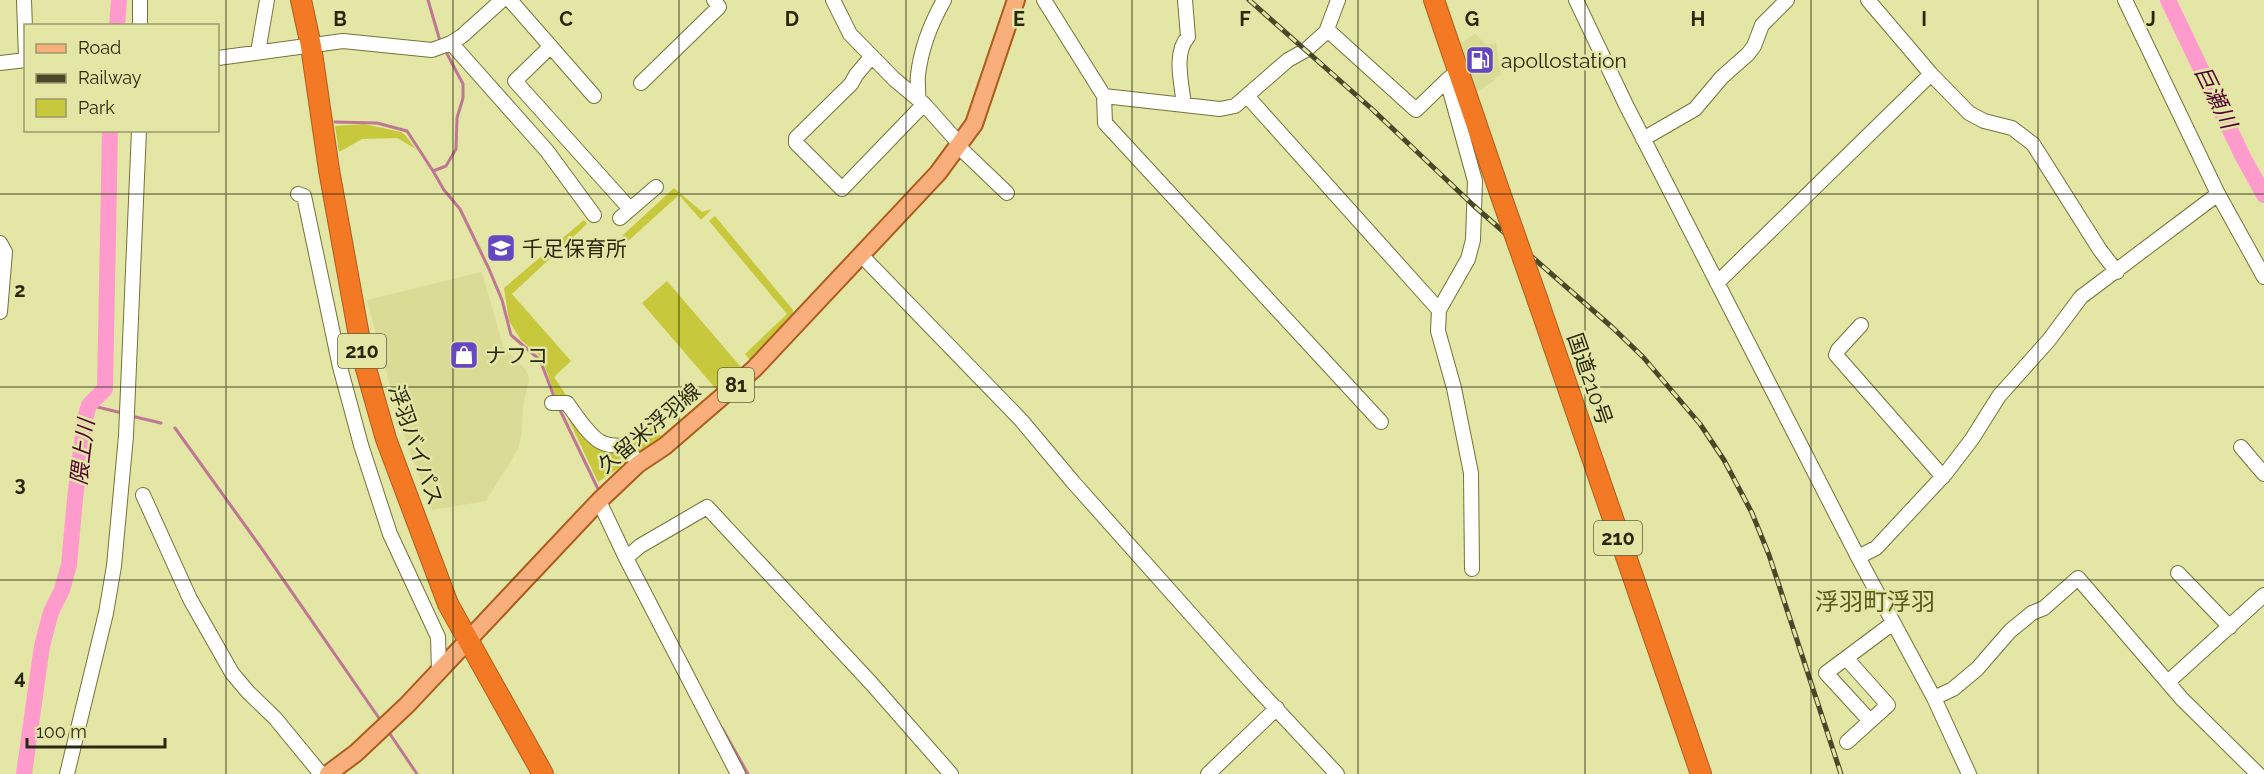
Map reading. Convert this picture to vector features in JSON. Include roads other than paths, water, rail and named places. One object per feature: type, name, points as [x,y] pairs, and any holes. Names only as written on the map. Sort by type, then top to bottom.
[{"type":"highway","name":"浮羽バイパス","points":[[301,0],[311,46],[329,170],[363,358],[401,482],[448,604],[543,774]]},
{"type":"highway","name":"国道210号","points":[[1434,0],[1453,75],[1500,193],[1701,774]]},
{"type":"main road","name":"久留米浮羽線","points":[[328,774],[356,753],[385,726],[599,501],[638,464],[665,446],[742,381],[938,173],[974,124],[1016,0]]},
{"type":"street","points":[[24,0],[25,24]]},
{"type":"street","points":[[140,0],[140,24]]},
{"type":"street","points":[[258,52],[267,0]]},
{"type":"street","points":[[219,58],[343,41],[432,50],[451,43],[502,0]]},
{"type":"street","points":[[510,0],[594,96]]},
{"type":"street","points":[[640,82],[719,7],[714,0]]},
{"type":"street","points":[[833,0],[850,34],[894,79],[921,101],[956,140],[959,147],[1007,193]]},
{"type":"street","points":[[921,101],[917,77],[933,19],[944,0]]},
{"type":"street","points":[[1044,0],[1104,96],[1106,123],[1381,422]]},
{"type":"street","points":[[1184,105],[1180,59],[1182,46],[1188,38],[1185,0]]},
{"type":"street","points":[[1104,96],[1220,109],[1235,106],[1288,60],[1306,50],[1326,32],[1338,0]]},
{"type":"street","points":[[1576,0],[1643,139],[1858,557],[1934,698],[1969,774]]},
{"type":"street","points":[[1643,139],[1695,109],[1722,77],[1748,54],[1762,25],[1787,0]]},
{"type":"street","points":[[1868,0],[1930,74],[1969,112],[1984,121],[2012,128],[2034,144],[2100,250],[2117,272]]},
{"type":"street","points":[[2125,0],[2218,194],[2264,277]]},
{"type":"street","points":[[1326,32],[1332,34],[1416,110],[1453,75]]},
{"type":"street","points":[[451,43],[547,151],[594,215]]},
{"type":"street","points":[[550,47],[515,81],[589,163],[625,214],[656,187]]},
{"type":"street","points":[[872,56],[856,75],[852,84],[796,138],[796,143],[842,189],[921,101]]},
{"type":"street","points":[[0,63],[24,59]]},
{"type":"street","points":[[1717,283],[1930,74]]},
{"type":"street","points":[[1453,75],[1475,181],[1473,240],[1468,259],[1439,310],[1438,331],[1454,388],[1471,473],[1472,569]]},
{"type":"street","points":[[1248,96],[1439,310]]},
{"type":"street","points":[[67,774],[106,613],[114,566],[126,436],[139,132]]},
{"type":"street","points":[[570,182],[589,163]]},
{"type":"street","points":[[298,194],[304,196],[307,206],[340,368],[361,445],[390,534],[438,637],[439,670]]},
{"type":"street","points":[[1858,557],[1876,548],[1943,477],[1972,439],[1999,396],[2049,340],[2081,297],[2218,194]]},
{"type":"street","points":[[0,243],[5,252],[0,312]]},
{"type":"street","points":[[862,256],[1021,420],[1253,684],[1337,774]]},
{"type":"street","points":[[1861,325],[1836,355],[1943,477]]},
{"type":"street","points":[[557,403],[567,404],[590,433],[601,442],[619,445],[630,450],[638,464]]},
{"type":"street","points":[[2241,447],[2264,474]]},
{"type":"street","points":[[143,495],[190,599],[232,673],[275,718],[321,774]]},
{"type":"street","points":[[599,501],[626,558],[738,774]]},
{"type":"street","points":[[626,558],[640,546],[707,507],[871,682],[951,774]]},
{"type":"street","points":[[2178,573],[2230,627]]},
{"type":"street","points":[[1934,698],[1953,689],[1977,669],[2010,631],[2032,613],[2044,608],[2078,578],[2168,682],[2258,774]]},
{"type":"street","points":[[2168,682],[2264,595]]},
{"type":"street","points":[[1870,721],[1826,673],[1893,623]]},
{"type":"street","points":[[1846,658],[1887,705],[1847,742]]},
{"type":"street","points":[[1208,774],[1277,708]]},
{"type":"waterway","name":"隈上川","points":[[117,24],[119,0]]},
{"type":"waterway","points":[[428,0],[440,41]]},
{"type":"waterway","name":"巨瀬川","points":[[2168,0],[2243,157],[2264,195]]},
{"type":"waterway","points":[[445,50],[463,84],[463,98],[457,118],[456,149],[446,166],[433,171],[444,190],[460,209],[489,269],[502,300],[511,335],[540,360],[555,399]]},
{"type":"waterway","points":[[335,122],[377,123],[407,131],[433,171]]},
{"type":"waterway","name":"隈上川","points":[[24,774],[42,646],[51,612],[62,590],[69,565],[85,419],[89,405],[105,389],[110,132]]},
{"type":"waterway","points":[[89,405],[122,413]]},
{"type":"waterway","points":[[559,408],[598,489]]},
{"type":"waterway","points":[[131,416],[161,423]]},
{"type":"waterway","points":[[175,428],[381,721]]},
{"type":"waterway","points":[[722,728],[748,774]]},
{"type":"waterway","points":[[388,731],[417,774]]},
{"type":"railway","points":[[1249,0],[1373,110],[1473,205],[1613,328],[1643,357],[1700,424],[1724,460],[1752,513],[1769,555],[1841,774]]},
{"type":"place","name":"apollostation","points":[[1480,60]]},
{"type":"place","name":"千足保育所","points":[[501,248]]},
{"type":"place","name":"ナフコ","points":[[464,355]]},
{"type":"district","name":"浮羽町浮羽","points":[[1875,601]]}]
